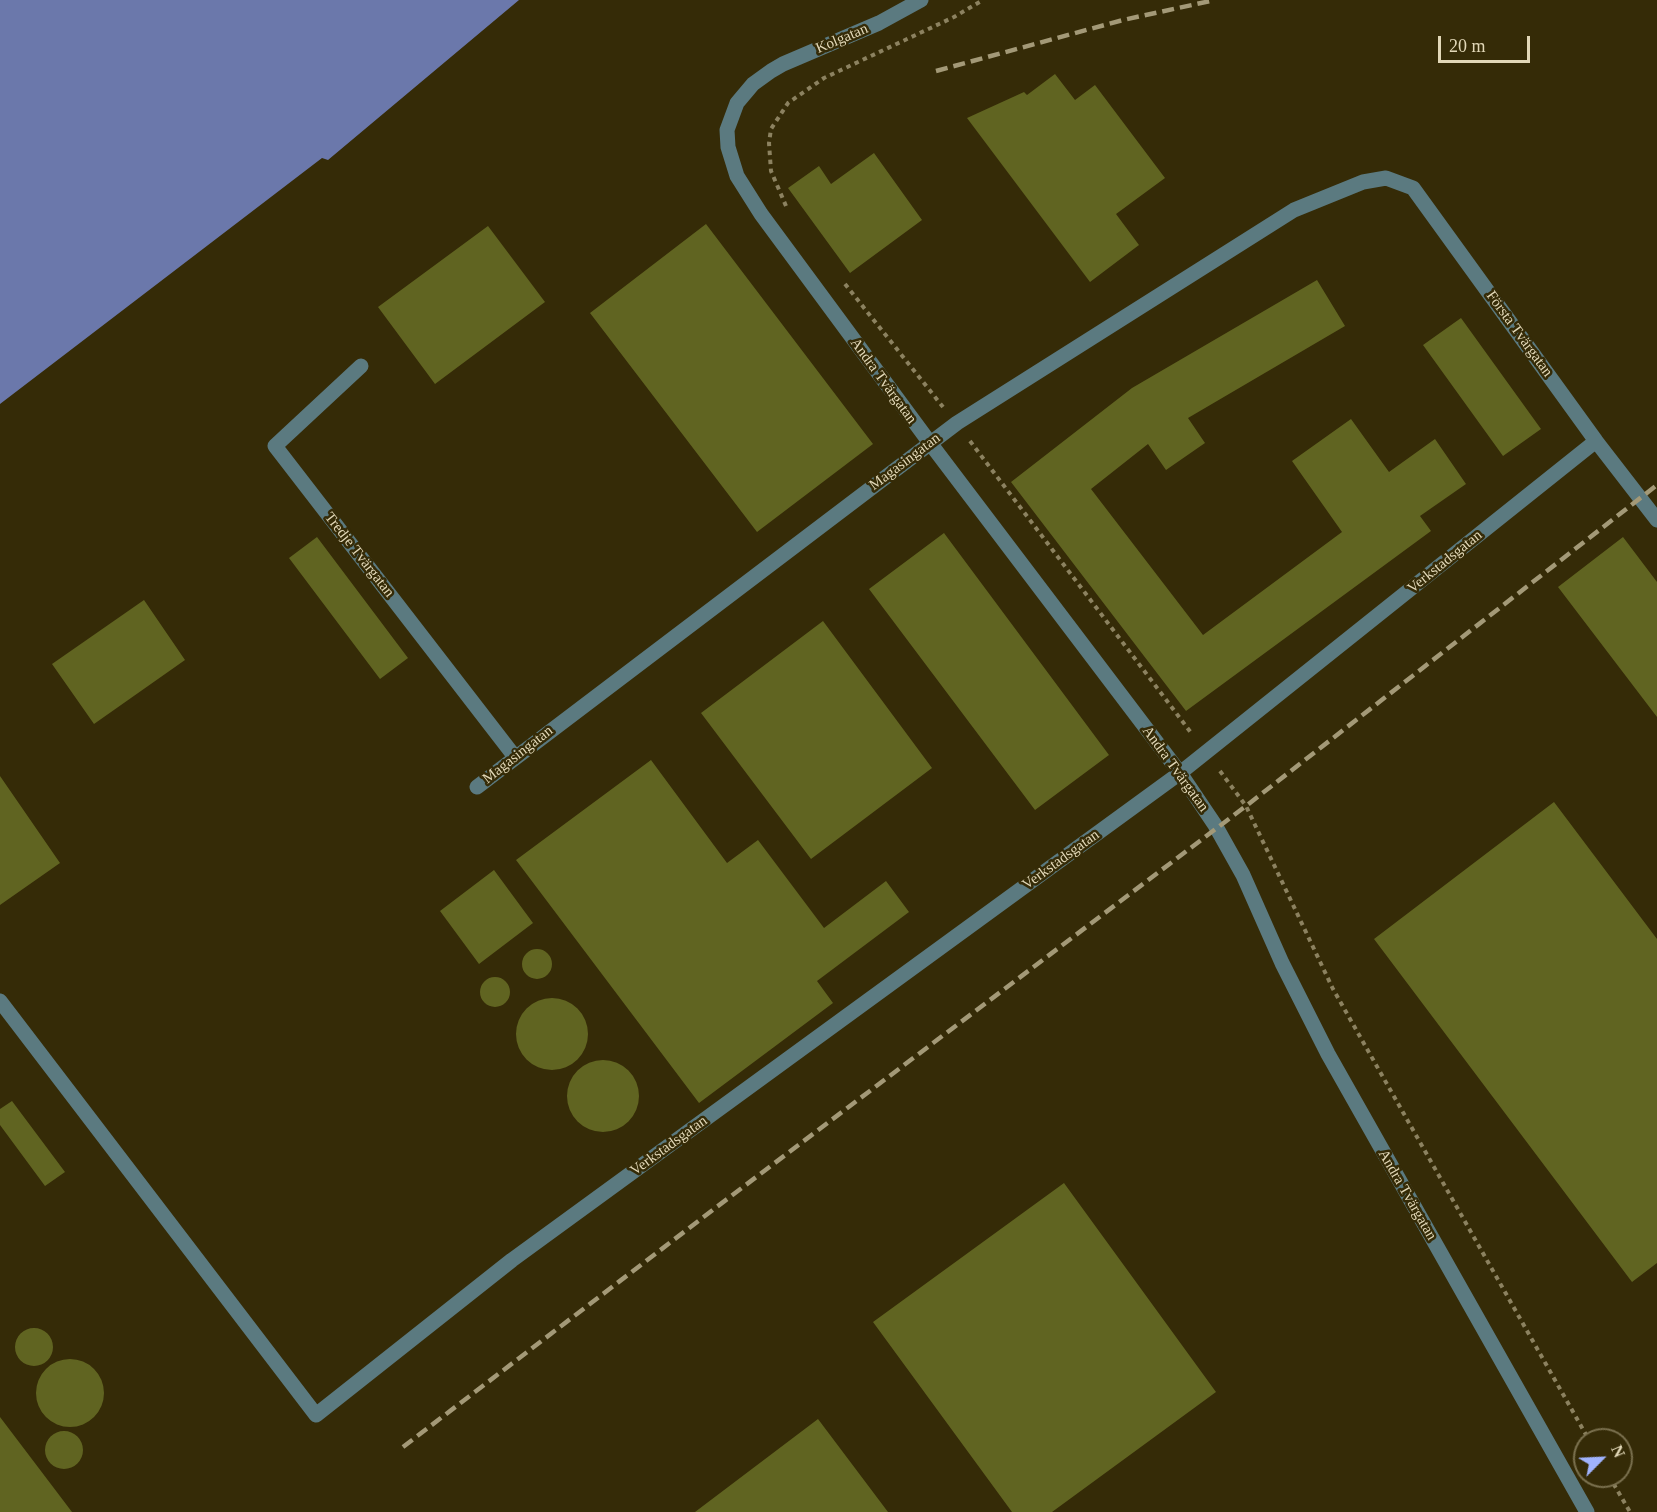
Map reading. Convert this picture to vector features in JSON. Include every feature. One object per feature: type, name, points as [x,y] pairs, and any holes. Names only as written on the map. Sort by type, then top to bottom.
[{"type":"street","name":"Kolgatan","points":[[762,76],[783,64],[879,23],[921,0]]},
{"type":"street","name":"Andra Tvärgatan","points":[[762,76],[737,103],[727,130],[728,147],[736,176],[761,214],[930,443],[1180,773],[1217,828],[1243,875],[1282,963],[1328,1054],[1587,1512]]},
{"type":"street","name":"Första Tvärgatan","points":[[1363,182],[1386,178],[1413,188],[1596,441],[1657,519]]},
{"type":"street","name":"Magasingatan","points":[[477,787],[957,423],[1294,210],[1363,182]]},
{"type":"street","name":"Tredje Tvärgatan","points":[[361,366],[275,446],[515,757]]},
{"type":"street","name":"Verkstadsgatan","points":[[0,1001],[316,1415],[512,1260],[1180,773],[1596,441]]},
{"type":"path","points":[[792,214],[785,204],[771,171],[769,143],[771,129],[788,103],[824,78],[954,17],[983,0]]},
{"type":"path","points":[[840,279],[957,423],[1246,806],[1333,989],[1582,1428]]},
{"type":"path","points":[[1616,1488],[1630,1512]]},
{"type":"water","points":[[0,0],[519,0],[328,160],[322,158],[0,404]]},
{"type":"building","points":[[1055,74],[1075,100],[1095,85],[1165,178],[1116,214],[1139,245],[1090,282],[967,118],[1024,92],[1027,95]]},
{"type":"building","points":[[874,153],[922,220],[850,273],[788,188],[819,166],[831,184]]},
{"type":"building","points":[[706,224],[873,444],[757,532],[590,313]]},
{"type":"building","points":[[488,226],[545,302],[435,384],[378,307]]},
{"type":"building","points":[[1317,280],[1345,326],[1188,418],[1205,443],[1166,470],[1148,444],[1091,489],[1203,635],[1342,532],[1292,461],[1351,419],[1389,472],[1435,439],[1466,484],[1420,516],[1431,531],[1186,711],[1011,482],[1132,388]]},
{"type":"building","points":[[1461,318],[1541,429],[1503,456],[1423,345]]},
{"type":"building","points":[[944,533],[1109,755],[1035,810],[869,589]]},
{"type":"building","points":[[317,537],[408,658],[380,679],[289,558]]},
{"type":"building","points":[[1623,537],[1657,582],[1657,717],[1558,587]]},
{"type":"building","points":[[144,600],[185,660],[94,724],[52,664]]},
{"type":"building","points":[[823,621],[932,768],[811,859],[701,713]]},
{"type":"building","points":[[651,760],[727,863],[758,840],[824,928],[886,881],[909,912],[817,981],[833,1003],[699,1103],[516,860]]},
{"type":"building","points":[[0,776],[60,863],[0,905]]},
{"type":"building","points":[[1554,802],[1657,939],[1657,1263],[1632,1282],[1374,939]]},
{"type":"building","points":[[494,870],[533,923],[479,964],[440,911]]},
{"type":"building","points":[[537,949],[548,953],[552,964],[548,975],[537,979],[526,975],[522,964],[526,953]]},
{"type":"building","points":[[495,977],[506,981],[510,992],[506,1003],[495,1007],[484,1003],[480,992],[484,981]]},
{"type":"building","points":[[559,998],[578,1008],[586,1020],[588,1034],[586,1048],[578,1060],[566,1068],[545,1070],[526,1060],[518,1048],[516,1027],[526,1008],[538,1000]]},
{"type":"building","points":[[596,1060],[610,1060],[629,1070],[639,1089],[639,1103],[629,1122],[610,1132],[596,1132],[577,1122],[567,1103],[567,1089],[577,1070]]},
{"type":"building","points":[[12,1101],[65,1172],[45,1186],[0,1125],[0,1109]]},
{"type":"building","points":[[1064,1183],[1216,1392],[1052,1512],[1012,1512],[873,1322]]},
{"type":"building","points":[[34,1328],[47,1334],[53,1347],[47,1360],[34,1366],[21,1360],[15,1347],[21,1334]]},
{"type":"building","points":[[77,1359],[89,1365],[98,1374],[104,1386],[102,1406],[94,1417],[77,1427],[63,1427],[46,1417],[38,1406],[36,1386],[46,1369],[57,1361]]},
{"type":"building","points":[[0,1417],[72,1512],[0,1512]]},
{"type":"building","points":[[818,1419],[888,1512],[695,1512]]},
{"type":"building","points":[[64,1431],[77,1437],[83,1450],[77,1463],[64,1469],[51,1463],[45,1450],[51,1437]]},
{"type":"railway","points":[[936,71],[1123,20],[1215,0]]},
{"type":"railway","points":[[403,1447],[1246,806],[1657,485]]}]
